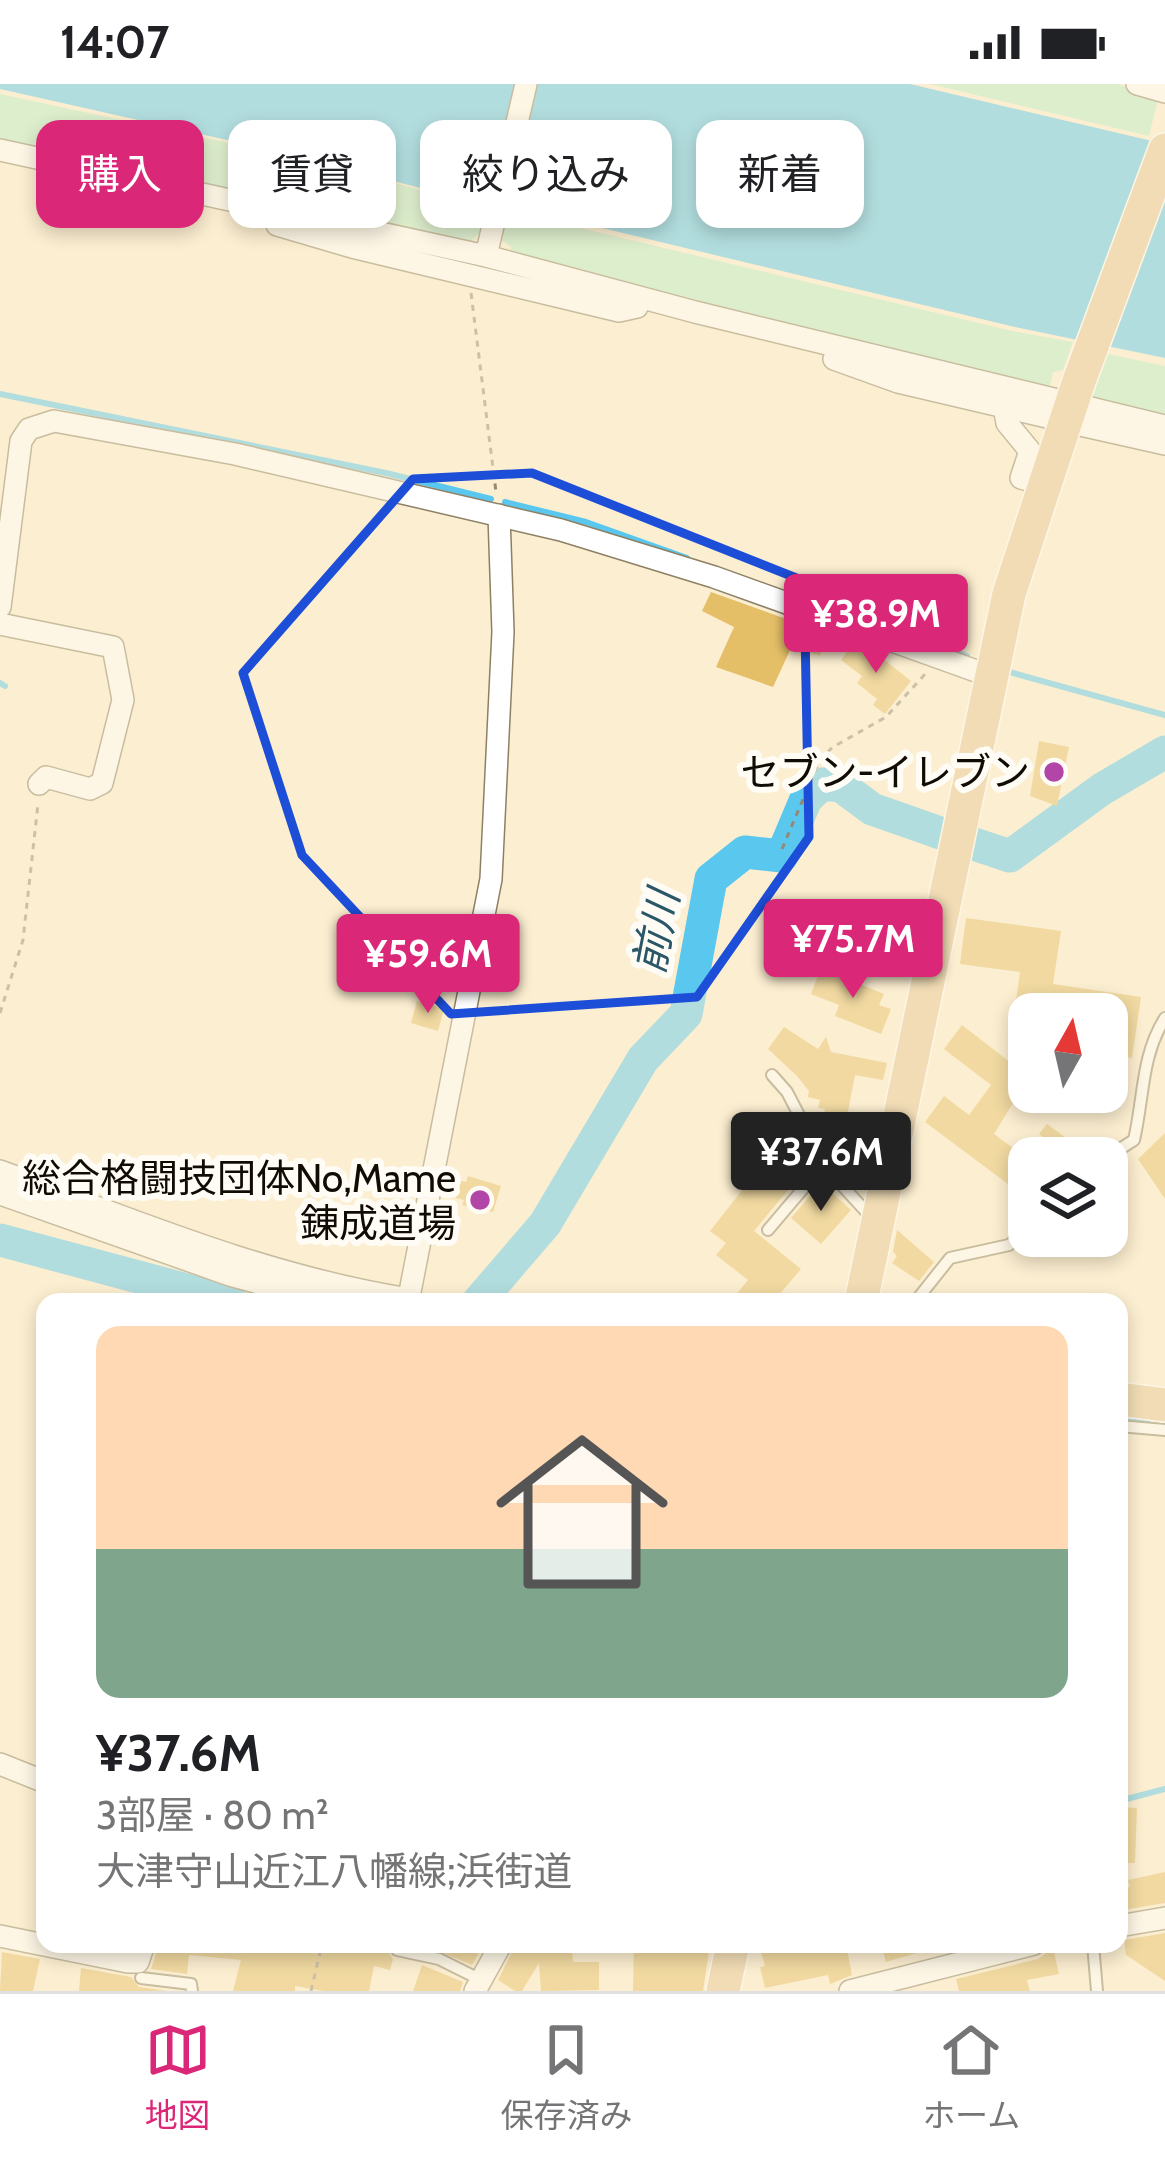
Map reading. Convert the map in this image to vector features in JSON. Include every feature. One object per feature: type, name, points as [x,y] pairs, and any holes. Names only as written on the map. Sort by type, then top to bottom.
[{"type":"main road","points":[[863,1293],[1009,594],[1068,406],[1165,150]]},
{"type":"main road","points":[[1128,1401],[1165,1405]]},
{"type":"main road","points":[[724,1991],[731,1953]]},
{"type":"street","points":[[486,256],[526,84]]},
{"type":"street","points":[[1137,84],[1165,92]]},
{"type":"street","points":[[0,150],[36,159]]},
{"type":"street","points":[[204,196],[486,256],[638,302],[1165,426]]},
{"type":"street","points":[[204,209],[619,310],[638,302]]},
{"type":"street","points":[[638,302],[664,318],[849,363],[898,382],[1004,407],[1068,406],[1165,444]]},
{"type":"street","points":[[1004,407],[1006,423],[1030,451],[1021,478],[1042,484]]},
{"type":"street","points":[[0,607],[21,441],[29,429],[54,421],[236,454],[499,515],[714,577],[990,676]]},
{"type":"street","points":[[410,1293],[491,880],[503,632],[499,515]]},
{"type":"street","points":[[0,624],[113,647],[123,700],[102,783],[90,789],[46,777],[39,784]]},
{"type":"street","points":[[0,1171],[227,1253],[369,1293]]},
{"type":"street","points":[[0,1189],[232,1271],[313,1293]]},
{"type":"street","points":[[0,1764],[36,1778]]},
{"type":"street","points":[[1128,1924],[1165,1918]]},
{"type":"street","points":[[0,1936],[36,1943]]},
{"type":"street","points":[[84,1953],[128,1962],[138,1962],[141,1953]]},
{"type":"street","points":[[478,1985],[496,1953]]},
{"type":"street","points":[[850,1991],[999,1953]]},
{"type":"lane","points":[[1128,1144],[1134,1140],[1145,1063],[1153,1036],[1165,1018]]},
{"type":"lane","points":[[772,1076],[787,1092],[824,1164],[878,1223]]},
{"type":"lane","points":[[768,1231],[824,1164]]},
{"type":"lane","points":[[922,1293],[950,1258],[1008,1246]]},
{"type":"lane","points":[[1128,1427],[1165,1430]]},
{"type":"lane","points":[[412,1953],[439,1959],[478,1985]]},
{"type":"lane","points":[[1094,1953],[1097,1991]]},
{"type":"lane","points":[[141,1978],[191,1984],[192,1991]]},
{"type":"path","points":[[468,274],[499,515]]},
{"type":"path","points":[[782,849],[820,758],[886,717],[939,658]]},
{"type":"path","points":[[0,1013],[23,940],[39,784]]},
{"type":"path","points":[[311,1991],[320,1953]]},
{"type":"highlighted area","points":[[532,473],[804,581],[809,837],[697,997],[451,1014],[302,855],[243,673],[413,479]]},
{"type":"green space","points":[[930,84],[1118,84],[1159,95],[1149,136]]},
{"type":"green space","points":[[0,94],[122,120],[36,120],[36,150],[0,142]]},
{"type":"green space","points":[[204,138],[228,143],[228,192],[204,187]]},
{"type":"green space","points":[[396,184],[420,190],[420,228],[481,228],[467,244],[394,228]]},
{"type":"green space","points":[[501,228],[580,228],[1073,342],[1063,370],[1053,372],[1049,390],[510,254],[511,247],[499,238]]},
{"type":"green space","points":[[1103,353],[1165,366],[1165,418],[1093,399],[1090,391]]},
{"type":"water","points":[[0,84],[910,84],[1165,144],[1165,358],[602,228],[672,228],[672,120],[420,120],[420,188],[396,182],[396,120],[228,120],[228,140],[204,135],[204,120],[138,120],[0,89]]},
{"type":"building","points":[[711,592],[828,634],[820,656],[792,646],[773,687],[716,667],[734,627],[702,611]]},
{"type":"building","points":[[853,643],[872,650],[911,681],[885,714],[873,705],[877,699],[857,683],[862,676],[841,660]]},
{"type":"building","points":[[1039,741],[1069,747],[1057,806],[1030,796]]},
{"type":"building","points":[[966,918],[1061,931],[1053,984],[1114,993],[1017,993],[1020,972],[960,964]]},
{"type":"building","points":[[821,968],[884,994],[879,1005],[891,1009],[881,1034],[835,1016],[839,1005],[811,994]]},
{"type":"building","points":[[1128,995],[1141,997],[1132,1058],[1128,1057]]},
{"type":"building","points":[[417,1001],[444,1009],[438,1031],[411,1023]]},
{"type":"building","points":[[962,1025],[1008,1061],[1008,1111],[994,1134],[1008,1144],[1008,1184],[925,1122],[944,1096],[969,1115],[991,1085],[944,1049]]},
{"type":"building","points":[[784,1027],[818,1049],[826,1037],[831,1052],[887,1063],[883,1080],[855,1075],[843,1137],[830,1135],[822,1124],[825,1109],[818,1108],[820,1100],[808,1097],[809,1091],[797,1076],[768,1049]]},
{"type":"building","points":[[1047,1124],[1065,1137],[1043,1137],[1039,1134]]},
{"type":"building","points":[[1165,1133],[1165,1199],[1138,1159]]},
{"type":"building","points":[[785,1136],[812,1161],[754,1231],[801,1269],[781,1293],[737,1293],[748,1280],[716,1255],[726,1243],[710,1231]]},
{"type":"building","points":[[468,1176],[501,1186],[493,1212],[462,1205],[464,1200],[456,1198],[461,1181],[466,1182]]},
{"type":"building","points":[[821,1183],[851,1210],[821,1244],[791,1218]]},
{"type":"building","points":[[897,1230],[934,1262],[919,1281],[892,1263],[897,1256],[893,1252]]},
{"type":"building","points":[[1128,1808],[1137,1808],[1135,1863],[1128,1863]]},
{"type":"building","points":[[1165,1872],[1165,1903],[1128,1909],[1128,1880]]},
{"type":"building","points":[[1165,1933],[1165,1981],[1126,1955],[1128,1939]]},
{"type":"building","points":[[2,1952],[40,1959],[33,1991],[0,1991]]},
{"type":"building","points":[[156,1953],[389,1953],[393,1959],[390,1970],[374,1966],[369,1991],[295,1986],[295,1991],[233,1991],[241,1960],[189,1955],[187,1974],[151,1969]]},
{"type":"building","points":[[443,1953],[479,1953],[472,1965]]},
{"type":"building","points":[[512,1953],[572,1953],[573,1962],[599,1962],[599,1990],[541,1991],[539,1963],[522,1991],[498,1980]]},
{"type":"building","points":[[634,1953],[709,1953],[703,1991],[633,1991]]},
{"type":"building","points":[[761,1953],[848,1953],[852,1975],[830,1984],[828,1975],[765,1988],[760,1967],[765,1966]]},
{"type":"building","points":[[884,1953],[916,1953],[886,1962]]},
{"type":"building","points":[[1054,1953],[1059,1974],[1027,1980],[1030,1991],[959,1991],[956,1979]]},
{"type":"building","points":[[422,1965],[463,1982],[460,1991],[413,1991]]},
{"type":"building","points":[[81,1968],[131,1977],[139,1987],[167,1991],[79,1991]]},
{"type":"waterway","points":[[0,394],[491,499]]},
{"type":"waterway","points":[[505,502],[586,522],[687,558]]},
{"type":"waterway","points":[[931,644],[967,656]]},
{"type":"waterway","points":[[1006,671],[1165,715]]},
{"type":"waterway","points":[[0,683],[5,686]]},
{"type":"waterway","name":"前川","points":[[968,842],[1010,856],[1102,789],[1165,752]]},
{"type":"waterway","name":"前川","points":[[486,1293],[545,1224],[643,1059],[686,1014],[711,879],[745,852],[782,856],[806,799],[822,784],[841,786],[872,809],[946,835]]},
{"type":"waterway","name":"前川","points":[[0,1240],[198,1293]]},
{"type":"waterway","points":[[1128,1422],[1148,1423]]},
{"type":"waterway","points":[[1128,1799],[1165,1789]]},
{"type":"place","name":"セブン-イレブン","points":[[1054,772]]},
{"type":"place","name":"総合格闘技団体No,Mame 錬成道場","points":[[480,1200]]}]
